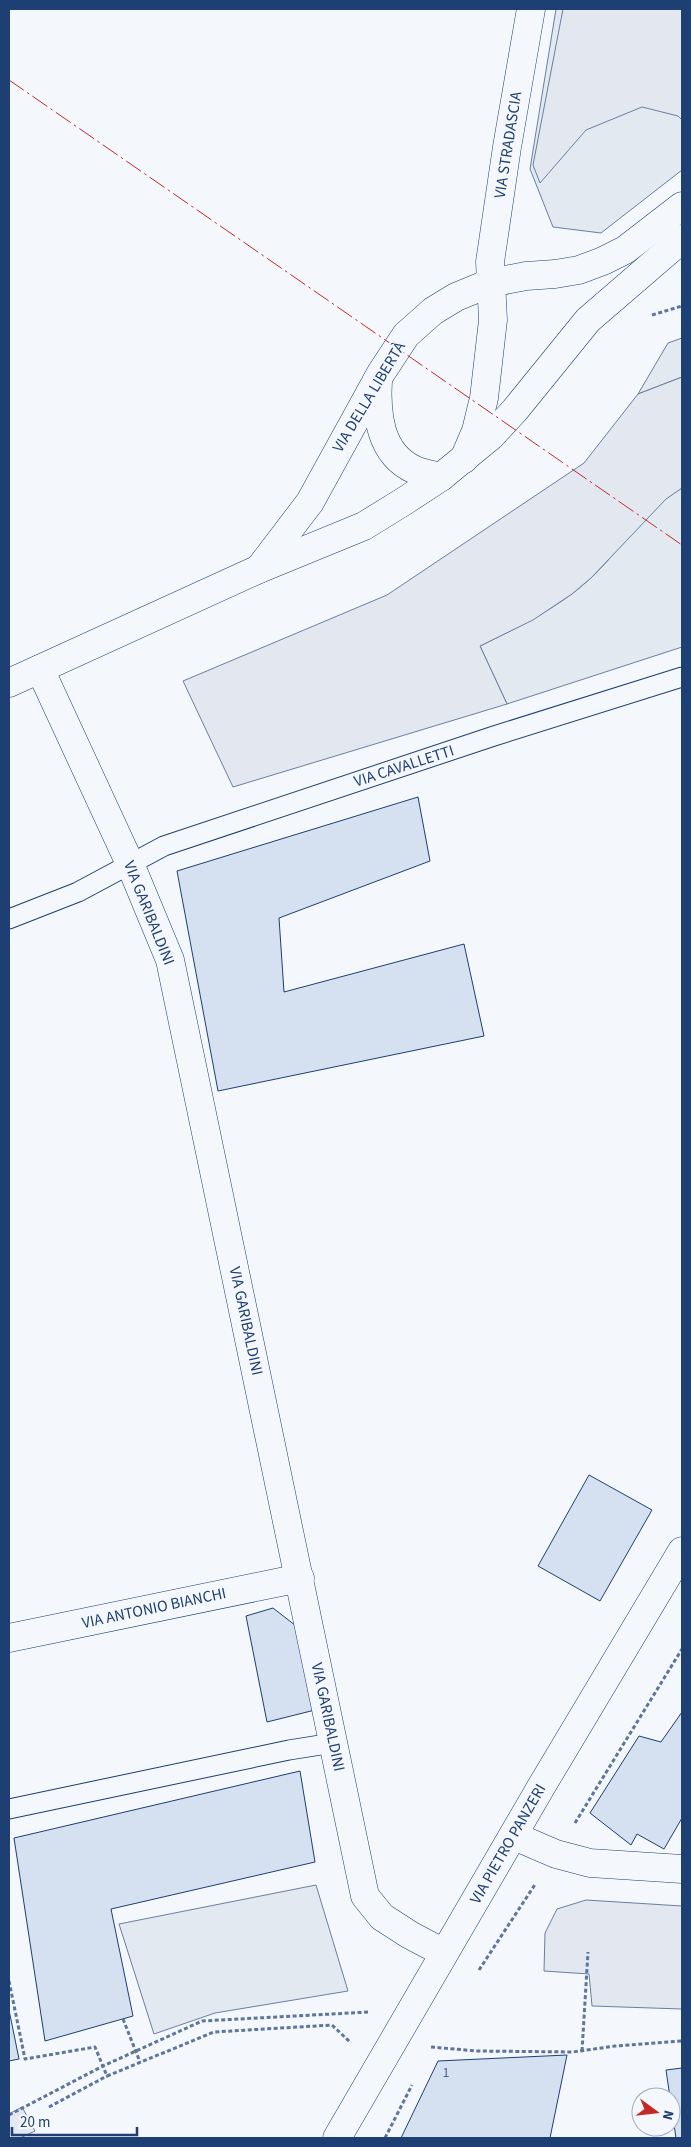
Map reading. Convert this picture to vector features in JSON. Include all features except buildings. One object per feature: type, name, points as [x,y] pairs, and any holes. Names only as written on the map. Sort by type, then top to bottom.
[{"type":"street","name":"VIA STRADASCIA","points":[[464,459],[476,431],[484,398],[493,320],[490,262],[531,9]]},
{"type":"street","name":"VIA DELLA LIBERTÀ","points":[[259,569],[310,502],[378,380],[406,335],[433,311],[456,297],[490,283],[526,276],[571,272],[604,261],[625,250],[682,206]]},
{"type":"street","name":"VIA DELLA LIBERTÀ","points":[[9,683],[259,569],[320,546],[364,526],[441,477],[491,436],[515,410],[588,320],[682,239]]},
{"type":"street","points":[[378,380],[376,402],[379,423],[388,444],[399,460],[415,470],[441,477]]},
{"type":"street","name":"VIA GARIBALDINI","points":[[40,669],[131,866],[170,960],[365,1896],[382,1917],[410,1936],[444,1953]]},
{"type":"street","name":"VIA PIETRO PANZERI","points":[[338,2138],[444,1953],[680,1561]]},
{"type":"street","name":"VIA ANTONIO BIANCHI","points":[[9,1638],[300,1578]]},
{"type":"street","points":[[514,1836],[556,1854],[590,1863],[682,1869]]},
{"type":"lane","name":"VIA CAVALLETTI","points":[[131,866],[164,846],[494,736],[682,677]]},
{"type":"lane","points":[[9,919],[78,892],[131,866]]},
{"type":"lane","points":[[9,1809],[289,1750],[333,1743]]},
{"type":"path","points":[[474,1978],[556,1854],[682,1649]]},
{"type":"path","points":[[582,2051],[588,1952]]},
{"type":"path","points":[[9,1981],[26,2059],[95,2047],[107,2076]]},
{"type":"path","points":[[9,2115],[103,2066],[202,2021],[368,2011],[432,2048],[477,2052],[582,2051],[615,2046],[682,2041]]},
{"type":"path","points":[[123,2019],[140,2062]]},
{"type":"path","points":[[49,2107],[98,2083],[107,2076],[214,2032],[332,2025],[378,2070]]},
{"type":"path","points":[[428,2056],[436,2040]]},
{"type":"path","points":[[384,2138],[415,2080]]},
{"type":"shaded area","points":[[556,9],[682,9],[682,170],[601,233],[553,227],[530,169]]},
{"type":"shaded area","points":[[563,9],[682,9],[682,120],[678,116],[642,107],[586,130],[540,183],[533,165]]},
{"type":"shaded area","points":[[682,338],[682,377],[638,394],[668,343]]},
{"type":"shaded area","points":[[682,377],[682,488],[666,499],[591,578],[572,594],[533,620],[480,646],[507,704],[233,787],[183,681],[387,595],[584,463],[638,394]]},
{"type":"shaded area","points":[[682,488],[682,647],[507,704],[480,646],[538,616],[578,589],[601,568],[646,517]]},
{"type":"shaded area","points":[[316,1885],[348,1991],[215,2013],[154,2034],[119,1924]]},
{"type":"shaded area","points":[[586,1900],[682,1906],[682,2009],[592,2006],[589,1974],[544,1971],[545,1933],[557,1909]]},
{"type":"shaded area","points":[[22,2107],[35,2131],[20,2138],[9,2138],[9,2114]]},
{"type":"power","points":[[9,80],[682,545]]}]
